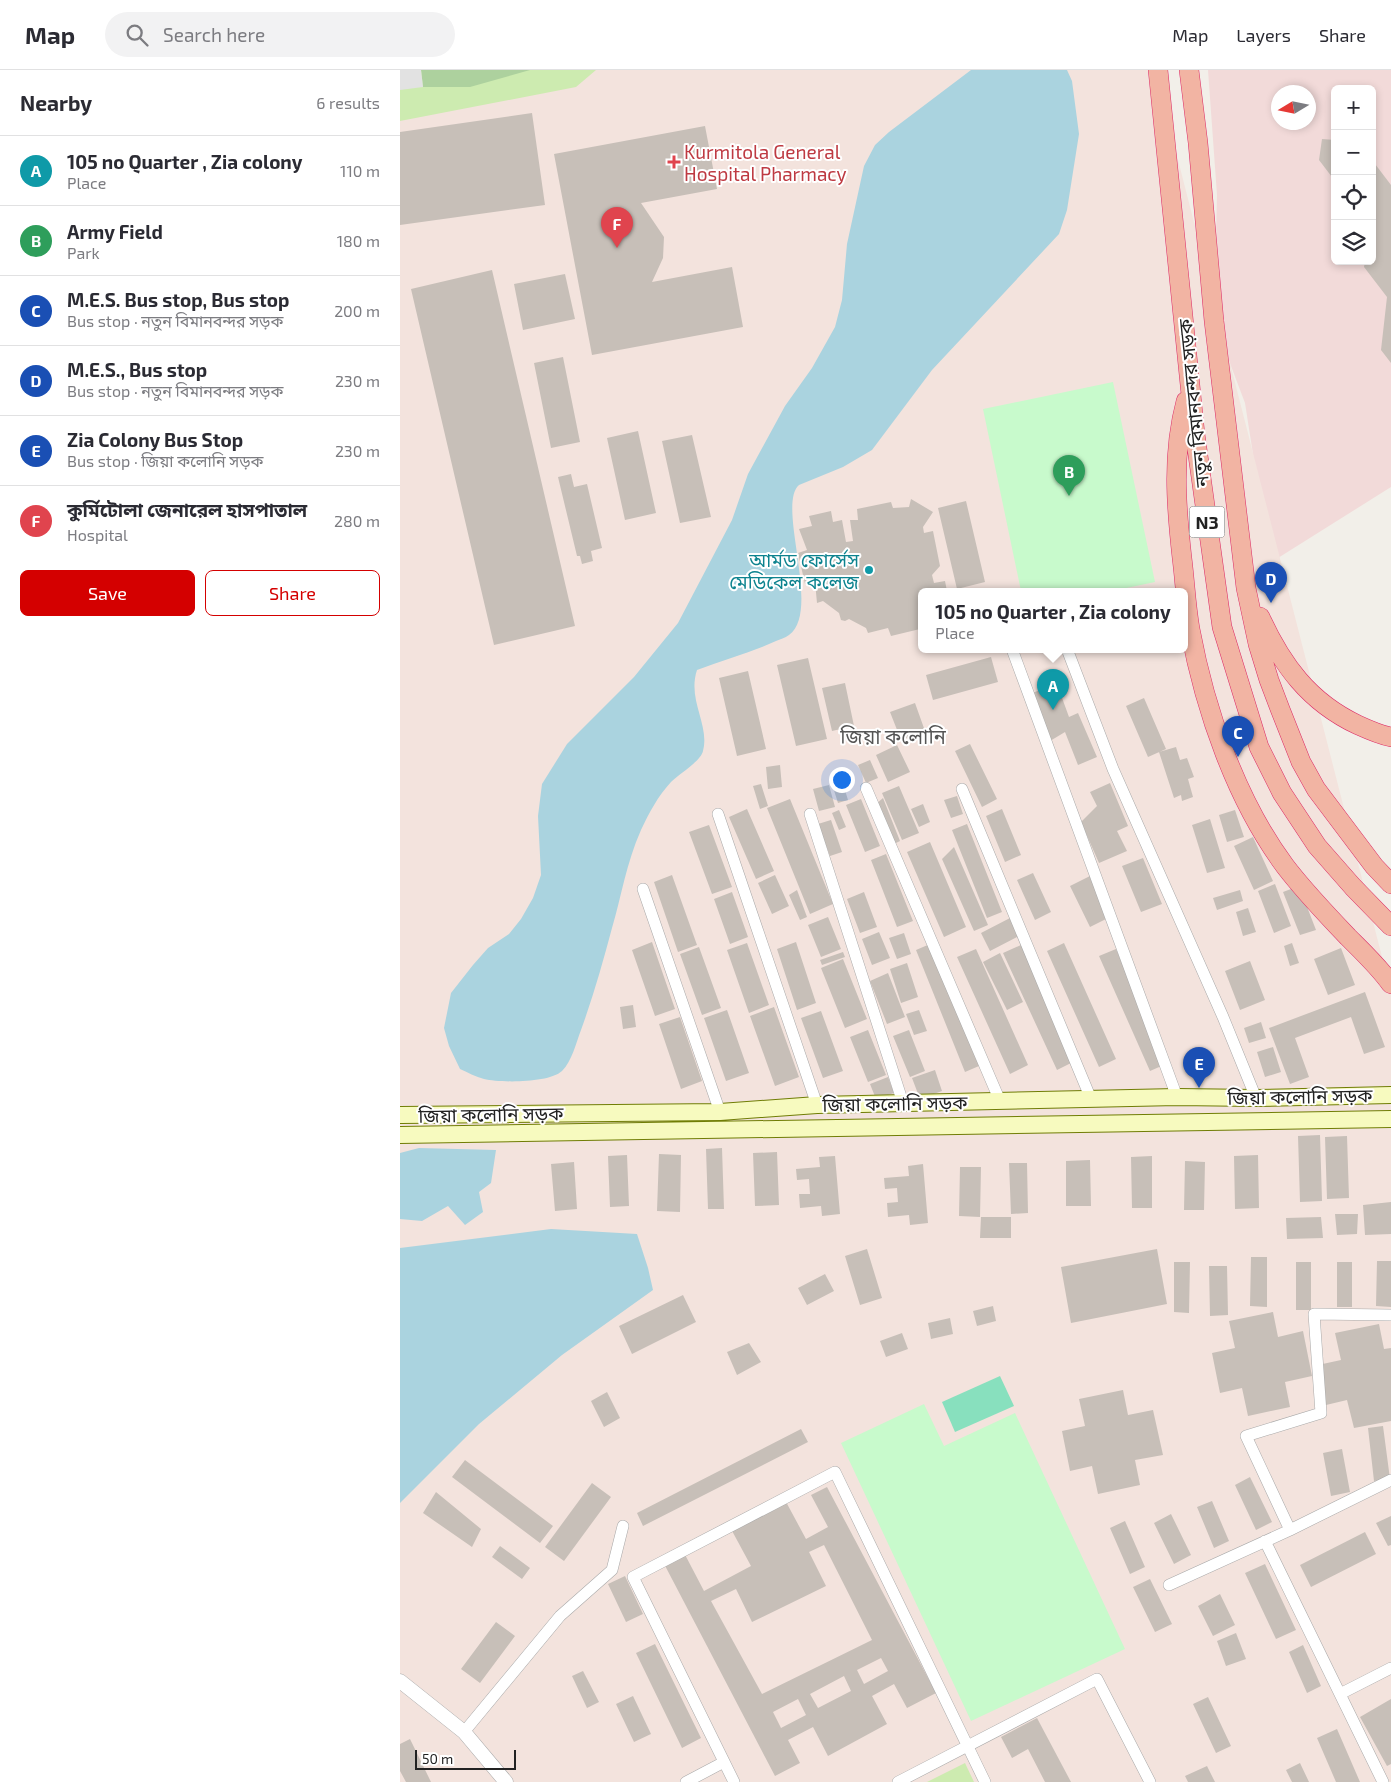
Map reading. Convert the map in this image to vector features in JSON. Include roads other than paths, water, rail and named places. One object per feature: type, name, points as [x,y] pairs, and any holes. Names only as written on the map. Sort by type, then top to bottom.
[{"type":"highway","name":"নতুন বিমানবন্দর সড়ক","points":[[1158,70],[1166,136],[1189,387],[1222,627],[1259,747],[1282,793],[1317,846],[1391,926]]},
{"type":"highway","name":"নতুন বিমানবন্দর সড়ক","points":[[1190,70],[1214,321],[1246,588],[1258,644],[1269,680],[1301,762],[1316,790],[1374,866],[1391,884]]},
{"type":"highway","points":[[1166,136],[1197,134]]},
{"type":"highway","points":[[1186,588],[1178,519],[1176,479],[1177,445],[1189,387]]},
{"type":"highway","points":[[1246,588],[1279,656],[1291,673],[1318,701],[1363,727],[1383,736],[1391,737]]},
{"type":"highway","points":[[1188,609],[1202,683],[1227,758],[1261,828],[1285,865],[1316,904],[1391,984]]},
{"type":"main road","name":"জিয়া কলোনি সড়ক","points":[[400,1115],[720,1112],[817,1105],[1176,1097],[1256,1098],[1391,1095]]},
{"type":"main road","name":"জিয়া কলোনি সড়ক","points":[[400,1135],[1391,1119]]},
{"type":"street","points":[[1013,653],[1176,1097]]},
{"type":"street","points":[[1070,653],[1113,769],[1223,1017],[1256,1098]]},
{"type":"street","points":[[866,788],[1000,1101]]},
{"type":"street","points":[[962,789],[1092,1099]]},
{"type":"street","points":[[718,814],[817,1105]]},
{"type":"street","points":[[810,814],[903,1103]]},
{"type":"street","points":[[643,889],[720,1112]]},
{"type":"street","points":[[1290,1530],[1246,1436],[1321,1413],[1314,1314],[1391,1316]]},
{"type":"street","points":[[734,1782],[633,1577],[835,1472],[985,1782]]},
{"type":"street","points":[[1169,1585],[1290,1530],[1391,1480]]},
{"type":"street","points":[[464,1732],[560,1616],[612,1570],[623,1526]]},
{"type":"street","points":[[1265,1541],[1383,1782]]},
{"type":"street","points":[[1340,1694],[1391,1668]]},
{"type":"street","points":[[898,1782],[1097,1679],[1150,1782]]},
{"type":"street","points":[[400,1681],[464,1732],[506,1782]]},
{"type":"street","points":[[686,1782],[724,1762]]},
{"type":"water","points":[[971,70],[1067,70],[1072,81],[1079,134],[1067,210],[1059,234],[932,370],[872,450],[843,467],[799,485],[793,496],[792,514],[801,582],[801,604],[798,622],[786,637],[697,670],[695,692],[704,732],[703,751],[694,763],[666,787],[641,830],[628,867],[594,992],[573,1052],[565,1067],[556,1075],[525,1081],[484,1079],[460,1069],[449,1046],[444,1028],[451,993],[488,948],[509,934],[521,919],[533,898],[541,875],[538,816],[542,784],[567,744],[634,677],[678,623],[732,520],[748,474],[785,406],[812,368],[835,327],[842,300],[847,244],[864,166],[875,145],[889,132]]},
{"type":"water","points":[[419,1148],[496,1150],[491,1183],[479,1192],[483,1212],[465,1225],[448,1206],[422,1221],[400,1219],[400,1153]]},
{"type":"water","points":[[551,1229],[637,1234],[653,1290],[562,1355],[479,1424],[400,1503],[400,1248]]},
{"type":"place","name":"Kurmitola General Hospital Pharmacy","points":[[674,162]]},
{"type":"place","name":"কুর্মিটোলা জেনারেল হাসপাতাল","points":[[617,248]]},
{"type":"place","name":"Army Field","points":[[1069,496]]},
{"type":"place","name":"আর্মড ফোর্সেস মেডিকেল কলেজ","points":[[869,570]]},
{"type":"place","name":"M.E.S., Bus stop","points":[[1271,603]]},
{"type":"place","name":"105 no Quarter , Zia colony","points":[[1053,710]]},
{"type":"place","name":"M.E.S. Bus stop, Bus stop","points":[[1238,757]]},
{"type":"place","name":"Zia Colony Bus Stop","points":[[1199,1088]]},
{"type":"district","name":"জিয়া কলোনি","points":[[893,736]]}]
